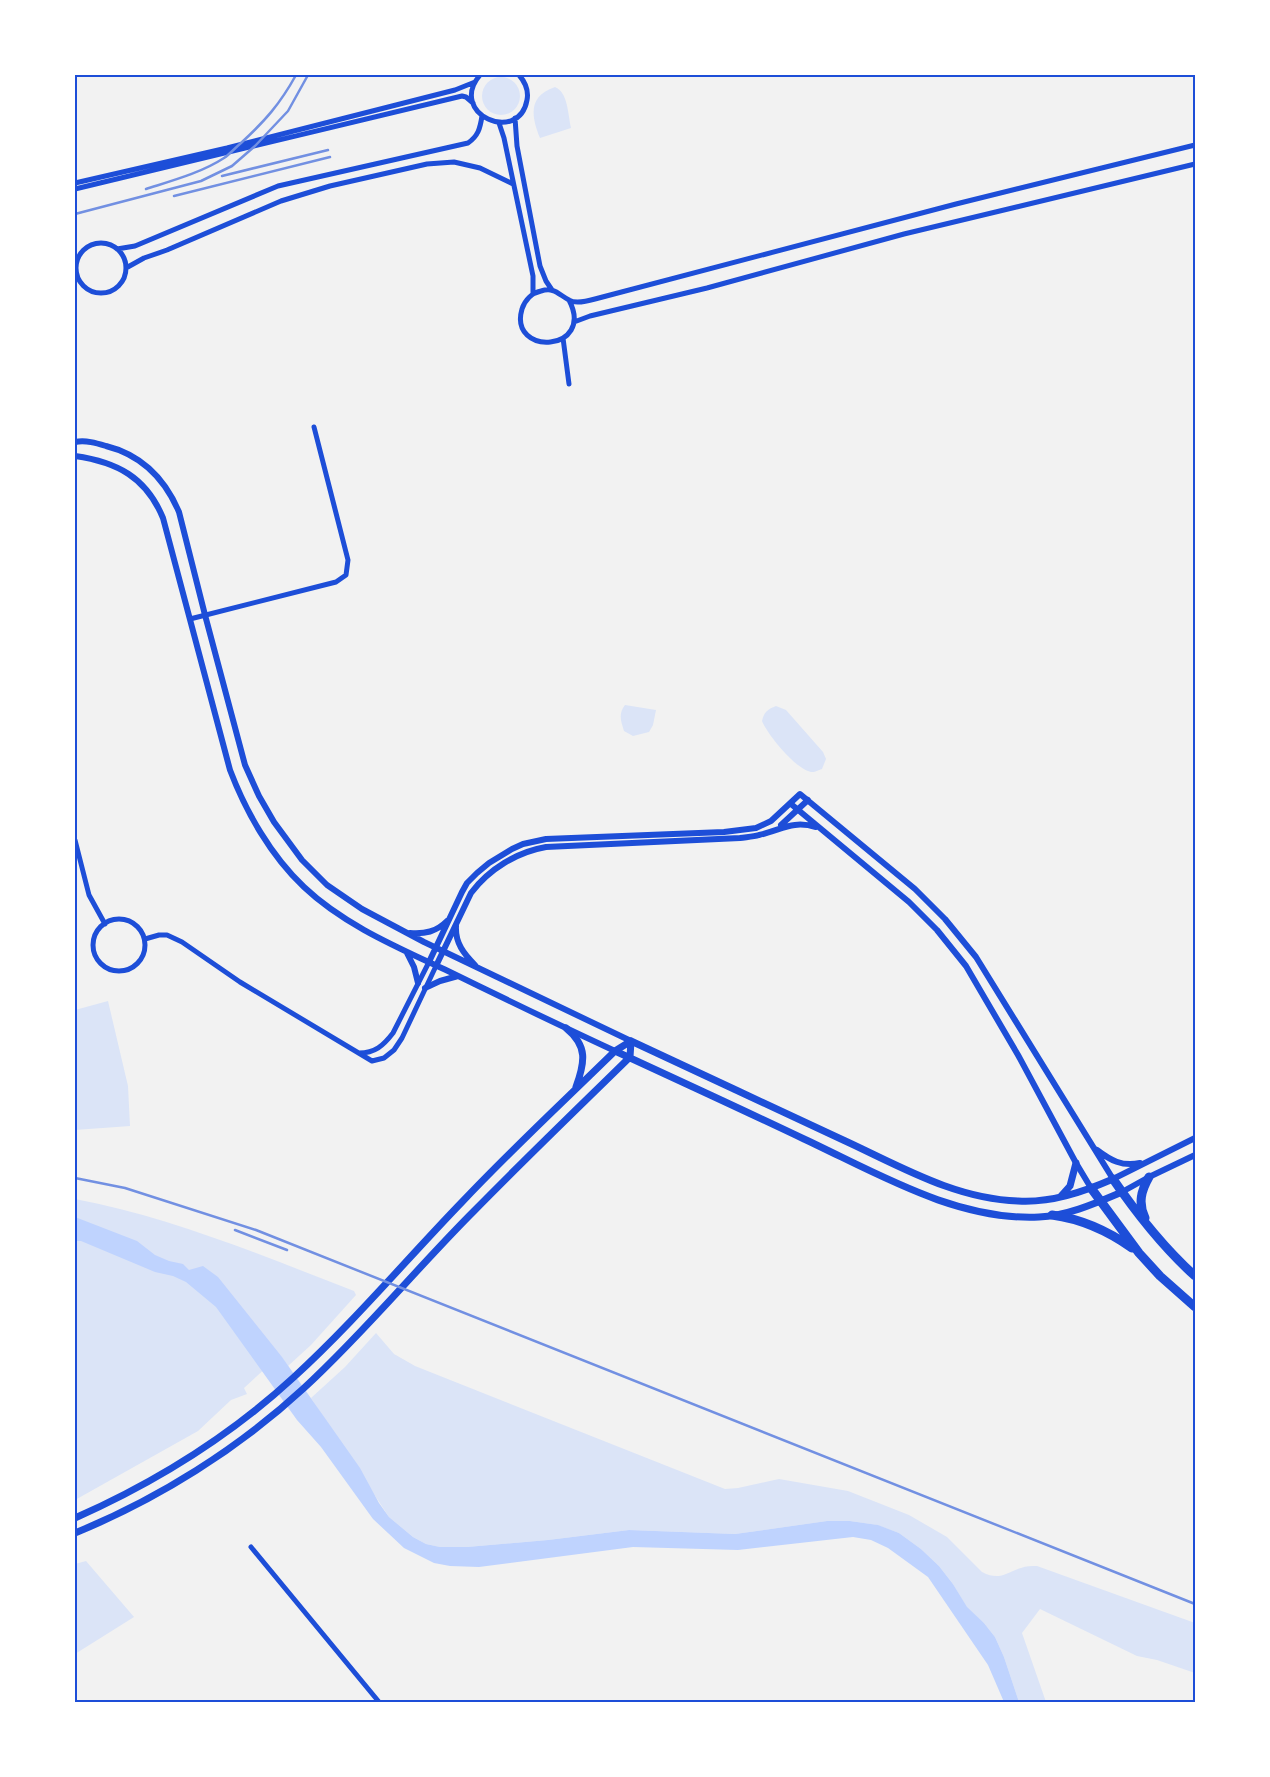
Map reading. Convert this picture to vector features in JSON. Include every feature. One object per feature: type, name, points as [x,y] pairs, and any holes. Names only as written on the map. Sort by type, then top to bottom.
[{"type":"highway","points":[[1149,1177],[1141,1196],[1141,1209],[1152,1229]]},
{"type":"highway","points":[[1113,1179],[1166,1247],[1195,1276]]},
{"type":"highway","points":[[1091,1188],[1139,1253],[1160,1276],[1195,1307]]},
{"type":"highway","points":[[1052,1216],[1076,1220],[1096,1227],[1118,1238],[1139,1253]]},
{"type":"main road","points":[[566,1028],[579,1040],[582,1048],[582,1065],[575,1091]]},
{"type":"main road","points":[[75,1518],[158,1475],[234,1426],[293,1378],[327,1345],[463,1201],[615,1051],[632,1041]]},
{"type":"main road","points":[[75,1533],[134,1507],[166,1488],[243,1438],[302,1389],[338,1355],[474,1211],[630,1058],[632,1041]]},
{"type":"main road","points":[[632,1041],[966,1194],[1002,1200],[1035,1201],[1060,1197],[1113,1179]]},
{"type":"main road","points":[[615,1051],[894,1182],[946,1203],[993,1215],[1018,1217],[1052,1216],[1122,1192]]},
{"type":"main road","points":[[1060,1197],[1070,1186],[1076,1163]]},
{"type":"street","points":[[473,103],[472,92],[475,82],[480,75]]},
{"type":"street","points":[[75,189],[462,96],[473,103],[487,120],[499,123],[506,122],[516,118],[523,110],[528,96],[526,86],[519,75]]},
{"type":"street","points":[[75,183],[227,148],[455,90],[475,82]]},
{"type":"street","points":[[117,249],[135,246],[278,186],[468,143],[475,138],[480,130],[482,116]]},
{"type":"street","points":[[516,118],[517,146],[540,266],[552,290]]},
{"type":"street","points":[[499,123],[504,138],[533,276],[533,294]]},
{"type":"street","points":[[569,300],[574,314],[574,322],[569,332],[563,338],[550,343],[542,343],[534,340],[524,329],[521,315],[522,307],[533,294],[546,290],[552,290],[569,300],[578,302],[595,299],[956,204],[1195,145]]},
{"type":"street","points":[[126,268],[144,258],[281,201],[330,186],[427,164],[454,162],[480,168],[513,184]]},
{"type":"street","points":[[574,322],[590,316],[707,288],[904,234],[1195,164]]},
{"type":"street","points":[[75,252],[99,243],[110,245],[117,249],[124,257],[126,268],[125,275],[119,285],[105,292],[90,289],[77,276],[77,263],[84,250]]},
{"type":"street","points":[[563,338],[569,384]]},
{"type":"street","points":[[190,619],[336,582],[346,575],[348,560],[314,427]]},
{"type":"street","points":[[75,442],[88,442],[107,446],[140,460],[161,481],[171,495],[179,512],[204,615],[246,765],[259,796],[274,822],[302,860],[316,875],[355,904],[407,933],[632,1041]]},
{"type":"street","points":[[75,456],[108,464],[130,474],[148,491],[156,503],[163,518],[230,770],[244,803],[260,830],[289,871],[317,898],[354,923],[406,952],[615,1051]]},
{"type":"street","points":[[358,1053],[370,1053],[386,1043],[393,1033],[468,883],[477,873],[503,853],[523,844],[546,839],[724,832],[756,828],[771,821],[800,794],[915,889],[976,957],[1113,1179],[1195,1138]]},
{"type":"street","points":[[775,830],[808,800]]},
{"type":"street","points":[[791,804],[909,902],[937,930],[966,966],[1018,1055],[1091,1188]]},
{"type":"street","points":[[144,939],[159,935],[182,942],[240,982],[372,1060],[384,1058],[394,1050],[471,893],[486,876],[504,863],[537,848],[740,838],[759,835],[786,825],[797,824],[820,828]]},
{"type":"street","points":[[75,840],[89,894],[105,924]]},
{"type":"street","points":[[120,919],[129,921],[141,932],[145,947],[139,962],[133,968],[111,970],[100,963],[94,950],[95,936],[105,924],[112,920],[120,919]]},
{"type":"street","points":[[407,933],[427,933],[441,927],[450,919]]},
{"type":"street","points":[[457,923],[456,931],[460,946],[478,968]]},
{"type":"street","points":[[406,952],[414,967],[418,983]]},
{"type":"street","points":[[425,988],[458,976]]},
{"type":"street","points":[[1093,1147],[1118,1164],[1133,1165],[1150,1161]]},
{"type":"street","points":[[1122,1192],[1195,1155]]},
{"type":"street","points":[[251,1547],[379,1702]]},
{"type":"shaded area","points":[[501,77],[515,82],[520,96],[515,110],[501,115],[487,110],[482,96],[487,82]]},
{"type":"shaded area","points":[[555,87],[563,94],[565,99],[571,128],[540,138],[534,115],[536,101],[546,91]]},
{"type":"shaded area","points":[[625,705],[656,710],[653,725],[649,732],[633,736],[624,731],[621,715]]},
{"type":"shaded area","points":[[776,706],[786,710],[823,752],[826,759],[822,769],[814,772],[800,767],[770,735],[762,721],[767,711]]},
{"type":"shaded area","points":[[108,1001],[128,1086],[130,1126],[75,1130],[75,1010]]},
{"type":"shaded area","points":[[75,1199],[146,1216],[181,1227],[251,1251],[354,1291],[356,1295],[311,1345],[288,1366],[280,1355],[244,1388],[247,1394],[231,1400],[198,1431],[75,1500]]},
{"type":"shaded area","points":[[376,1333],[394,1354],[415,1366],[725,1489],[779,1479],[848,1491],[909,1515],[947,1537],[982,1572],[988,1575],[998,1576],[1023,1567],[1037,1566],[1195,1623],[1195,1673],[1157,1660],[1137,1656],[1040,1609],[1022,1633],[1046,1702],[1019,1702],[1004,1657],[995,1637],[984,1623],[967,1608],[953,1584],[939,1566],[921,1549],[899,1533],[877,1525],[850,1521],[827,1521],[735,1534],[629,1530],[467,1547],[440,1547],[426,1544],[413,1537],[389,1517],[311,1398],[345,1367]]},
{"type":"shaded area","points":[[86,1561],[134,1617],[75,1654],[75,1564]]},
{"type":"water","points":[[75,1217],[137,1241],[155,1255],[183,1264],[189,1270],[203,1266],[218,1277],[282,1357],[360,1468],[389,1517],[413,1537],[426,1544],[440,1547],[467,1547],[629,1530],[735,1534],[827,1521],[850,1521],[878,1525],[899,1533],[921,1549],[939,1566],[967,1607],[984,1623],[995,1637],[1004,1657],[1019,1702],[1004,1702],[988,1665],[928,1577],[888,1548],[871,1540],[853,1537],[738,1550],[633,1547],[479,1567],[450,1566],[434,1563],[404,1548],[373,1519],[321,1447],[297,1420],[216,1307],[186,1282],[173,1276],[155,1272],[81,1241],[75,1241]]},
{"type":"railway","points":[[146,189],[196,172],[226,156],[272,112],[296,75]]},
{"type":"railway","points":[[75,214],[201,181],[232,166],[255,146],[288,111],[308,75]]},
{"type":"railway","points":[[222,176],[328,150]]},
{"type":"railway","points":[[174,196],[330,157]]},
{"type":"railway","points":[[75,1178],[125,1188],[256,1230],[1195,1604]]},
{"type":"railway","points":[[235,1230],[287,1250]]}]
